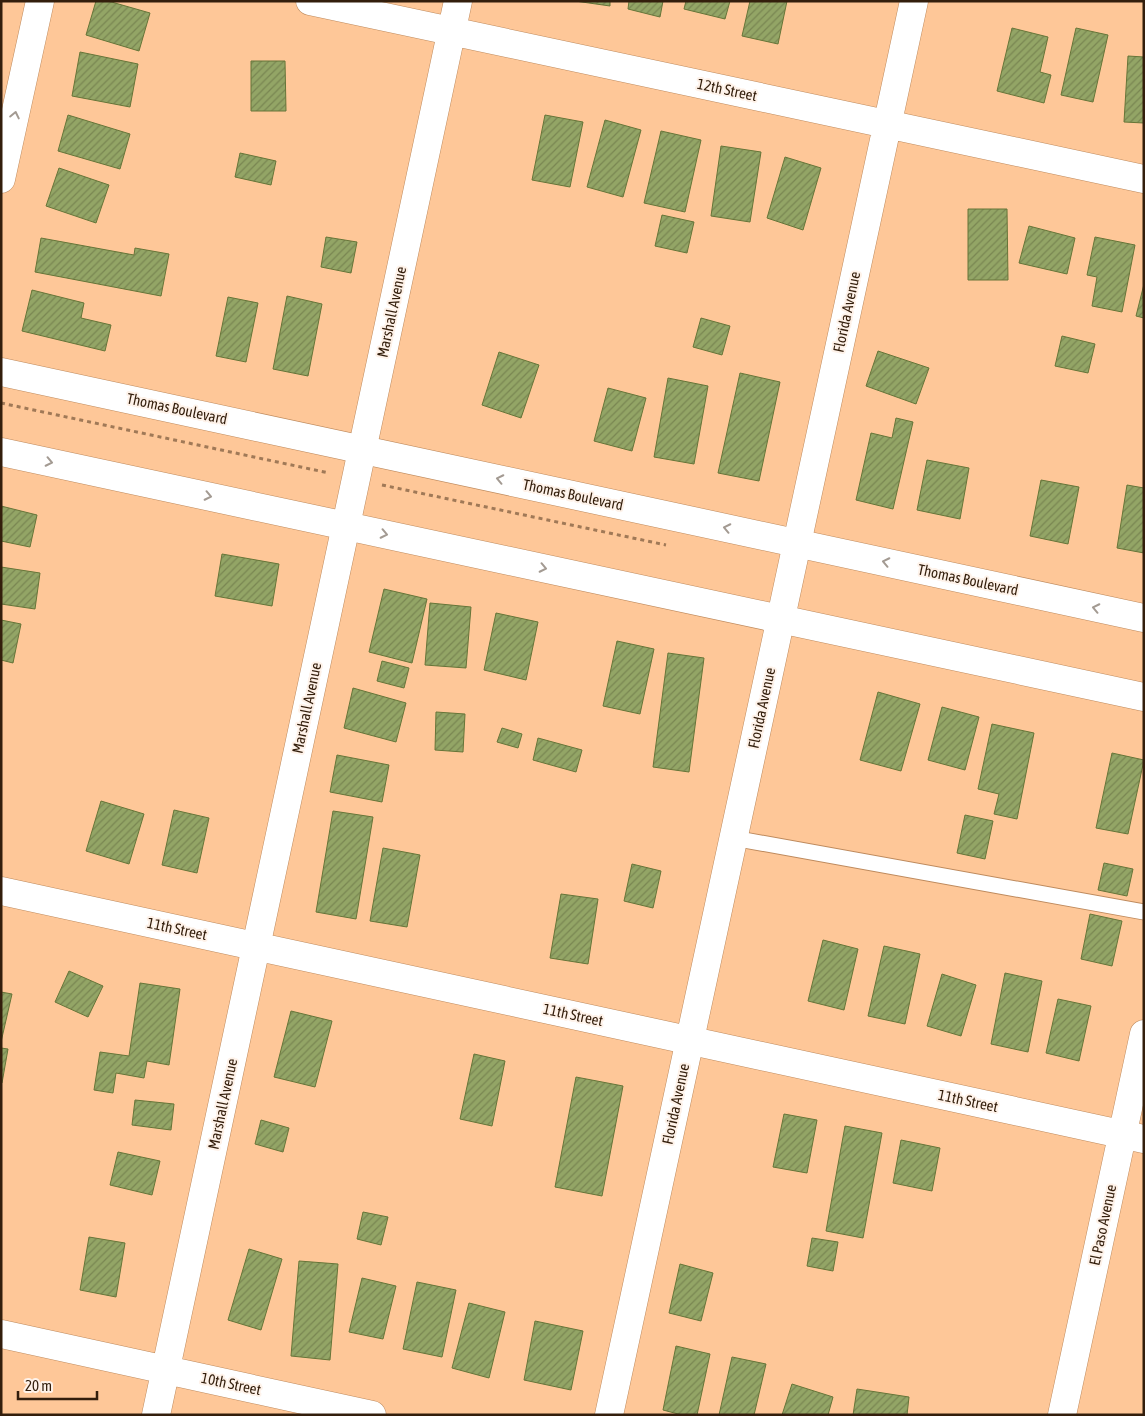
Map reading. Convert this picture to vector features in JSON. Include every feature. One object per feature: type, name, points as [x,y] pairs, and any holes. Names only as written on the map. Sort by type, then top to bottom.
[{"type":"street","points":[[1,180],[40,1]]},
{"type":"street","name":"12th Street","points":[[310,1],[1144,179]]},
{"type":"street","name":"Marshall Avenue","points":[[156,1415],[458,1]]},
{"type":"street","name":"Florida Avenue","points":[[609,1415],[914,1]]},
{"type":"street","name":"Thomas Boulevard","points":[[1,372],[1144,618]]},
{"type":"street","points":[[1,452],[1144,697]]},
{"type":"street","name":"11th Street","points":[[1,891],[1133,1137]]},
{"type":"street","name":"El Paso Avenue","points":[[1062,1415],[1133,1137],[1144,1034]]},
{"type":"street","name":"10th Street","points":[[1,1334],[372,1415]]},
{"type":"lane","points":[[733,838],[1144,912]]},
{"type":"path","points":[[1,403],[675,547]]},
{"type":"building","points":[[96,1],[108,1],[150,13],[139,51],[86,35]]},
{"type":"building","points":[[575,1],[610,1],[610,6]]},
{"type":"building","points":[[629,1],[663,1],[660,17],[628,9]]},
{"type":"building","points":[[686,1],[730,1],[725,19],[684,9]]},
{"type":"building","points":[[750,1],[787,1],[778,44],[742,36]]},
{"type":"building","points":[[1012,28],[1048,37],[1040,72],[1051,75],[1044,103],[997,91]]},
{"type":"building","points":[[1076,28],[1108,35],[1093,102],[1061,95]]},
{"type":"building","points":[[80,52],[138,64],[130,107],[72,96]]},
{"type":"building","points":[[1128,56],[1144,57],[1144,123],[1124,122]]},
{"type":"building","points":[[251,61],[285,61],[286,111],[251,111]]},
{"type":"building","points":[[68,115],[130,134],[120,169],[58,151]]},
{"type":"building","points":[[545,115],[583,122],[570,187],[532,180]]},
{"type":"building","points":[[605,120],[641,130],[623,197],[587,187]]},
{"type":"building","points":[[661,131],[701,140],[685,212],[644,203]]},
{"type":"building","points":[[721,146],[761,152],[750,222],[711,216]]},
{"type":"building","points":[[240,153],[276,161],[271,185],[235,177]]},
{"type":"building","points":[[785,157],[821,168],[803,230],[767,218]]},
{"type":"building","points":[[59,168],[109,185],[96,223],[46,206]]},
{"type":"building","points":[[968,209],[1007,209],[1008,280],[968,280]]},
{"type":"building","points":[[662,215],[694,222],[687,253],[655,246]]},
{"type":"building","points":[[1029,226],[1075,238],[1067,274],[1019,263]]},
{"type":"building","points":[[326,237],[357,242],[351,273],[321,267]]},
{"type":"building","points":[[1095,237],[1135,245],[1122,312],[1092,306],[1097,277],[1087,275]]},
{"type":"building","points":[[41,238],[134,255],[135,248],[169,254],[161,296],[35,272]]},
{"type":"building","points":[[1144,284],[1144,318],[1136,316]]},
{"type":"building","points":[[32,290],[84,303],[81,318],[111,325],[105,351],[22,331]]},
{"type":"building","points":[[287,296],[322,304],[308,376],[273,369]]},
{"type":"building","points":[[228,297],[258,303],[246,362],[216,356]]},
{"type":"building","points":[[701,318],[730,326],[722,355],[693,347]]},
{"type":"building","points":[[1062,336],[1095,344],[1088,373],[1055,366]]},
{"type":"building","points":[[878,351],[929,368],[916,404],[866,386]]},
{"type":"building","points":[[499,352],[539,365],[521,418],[482,405]]},
{"type":"building","points":[[740,373],[780,382],[759,481],[718,473]]},
{"type":"building","points":[[668,378],[708,386],[694,464],[654,457]]},
{"type":"building","points":[[608,388],[646,398],[632,451],[594,441]]},
{"type":"building","points":[[896,418],[913,422],[893,509],[856,500],[871,433],[892,438]]},
{"type":"building","points":[[927,460],[969,468],[960,519],[917,510]]},
{"type":"building","points":[[1041,480],[1079,487],[1068,544],[1030,536]]},
{"type":"building","points":[[1127,485],[1144,488],[1144,553],[1117,548]]},
{"type":"building","points":[[1,506],[37,515],[30,547],[1,541]]},
{"type":"building","points":[[222,554],[279,564],[272,606],[215,596]]},
{"type":"building","points":[[1,567],[40,573],[35,609],[1,604]]},
{"type":"building","points":[[384,589],[427,599],[412,663],[369,652]]},
{"type":"building","points":[[430,603],[471,607],[466,668],[425,665]]},
{"type":"building","points":[[496,613],[538,622],[526,680],[484,670]]},
{"type":"building","points":[[1,620],[21,624],[13,663],[1,660]]},
{"type":"building","points":[[617,641],[654,649],[640,714],[603,706]]},
{"type":"building","points":[[668,653],[704,658],[689,772],[653,767]]},
{"type":"building","points":[[382,661],[409,668],[404,688],[377,681]]},
{"type":"building","points":[[353,688],[406,703],[396,742],[344,728]]},
{"type":"building","points":[[878,692],[920,704],[901,771],[860,760]]},
{"type":"building","points":[[942,707],[979,717],[965,770],[928,760]]},
{"type":"building","points":[[436,712],[465,714],[463,752],[435,750]]},
{"type":"building","points":[[992,724],[1034,733],[1017,819],[994,814],[999,794],[978,789]]},
{"type":"building","points":[[502,728],[522,734],[518,748],[497,742]]},
{"type":"building","points":[[538,738],[582,750],[576,772],[533,760]]},
{"type":"building","points":[[1112,753],[1144,760],[1128,834],[1096,828]]},
{"type":"building","points":[[337,755],[389,765],[382,802],[330,792]]},
{"type":"building","points":[[101,801],[144,814],[129,864],[86,851]]},
{"type":"building","points":[[174,810],[209,818],[197,873],[162,865]]},
{"type":"building","points":[[333,811],[373,817],[356,919],[316,912]]},
{"type":"building","points":[[965,815],[993,821],[985,859],[957,853]]},
{"type":"building","points":[[383,848],[420,855],[407,927],[370,921]]},
{"type":"building","points":[[1104,863],[1133,869],[1127,896],[1098,890]]},
{"type":"building","points":[[632,864],[661,871],[653,908],[624,901]]},
{"type":"building","points":[[561,894],[598,899],[588,964],[550,958]]},
{"type":"building","points":[[1090,914],[1122,921],[1112,966],[1081,959]]},
{"type":"building","points":[[823,940],[858,949],[844,1010],[808,1001]]},
{"type":"building","points":[[884,946],[920,954],[905,1024],[868,1016]]},
{"type":"building","points":[[69,971],[103,986],[88,1017],[55,1002]]},
{"type":"building","points":[[1005,973],[1042,981],[1028,1052],[991,1044]]},
{"type":"building","points":[[942,974],[976,985],[961,1036],[927,1026]]},
{"type":"building","points":[[140,983],[180,989],[169,1065],[147,1061],[144,1078],[116,1073],[113,1093],[94,1090],[100,1052],[129,1056]]},
{"type":"building","points":[[1,992],[12,994],[1,1042]]},
{"type":"building","points":[[1058,999],[1091,1006],[1079,1061],[1046,1053]]},
{"type":"building","points":[[291,1011],[332,1021],[315,1087],[274,1077]]},
{"type":"building","points":[[1,1048],[8,1049],[2,1083],[1,1083]]},
{"type":"building","points":[[474,1054],[505,1061],[492,1126],[460,1119]]},
{"type":"building","points":[[576,1077],[623,1086],[602,1196],[555,1187]]},
{"type":"building","points":[[135,1100],[174,1104],[171,1130],[132,1125]]},
{"type":"building","points":[[784,1114],[817,1120],[807,1173],[773,1167]]},
{"type":"building","points":[[261,1120],[289,1128],[283,1152],[255,1144]]},
{"type":"building","points":[[845,1126],[882,1133],[863,1238],[826,1231]]},
{"type":"building","points":[[901,1140],[940,1148],[932,1191],[893,1183]]},
{"type":"building","points":[[118,1152],[160,1161],[152,1195],[110,1185]]},
{"type":"building","points":[[363,1212],[388,1217],[381,1245],[357,1239]]},
{"type":"building","points":[[89,1237],[125,1243],[116,1297],[80,1290]]},
{"type":"building","points":[[812,1238],[838,1242],[833,1271],[807,1266]]},
{"type":"building","points":[[249,1249],[282,1259],[261,1330],[228,1320]]},
{"type":"building","points":[[299,1261],[338,1264],[330,1360],[291,1356]]},
{"type":"building","points":[[680,1264],[713,1273],[701,1321],[669,1313]]},
{"type":"building","points":[[362,1278],[396,1286],[383,1339],[349,1332]]},
{"type":"building","points":[[417,1282],[456,1290],[442,1357],[403,1349]]},
{"type":"building","points":[[469,1303],[505,1312],[489,1378],[452,1368]]},
{"type":"building","points":[[535,1321],[583,1331],[571,1390],[524,1380]]},
{"type":"building","points":[[676,1346],[710,1354],[697,1415],[682,1415],[663,1410]]},
{"type":"building","points":[[732,1357],[766,1364],[754,1415],[719,1415]]},
{"type":"building","points":[[792,1384],[833,1397],[828,1415],[782,1415]]},
{"type":"building","points":[[857,1389],[909,1397],[907,1415],[853,1415]]}]
